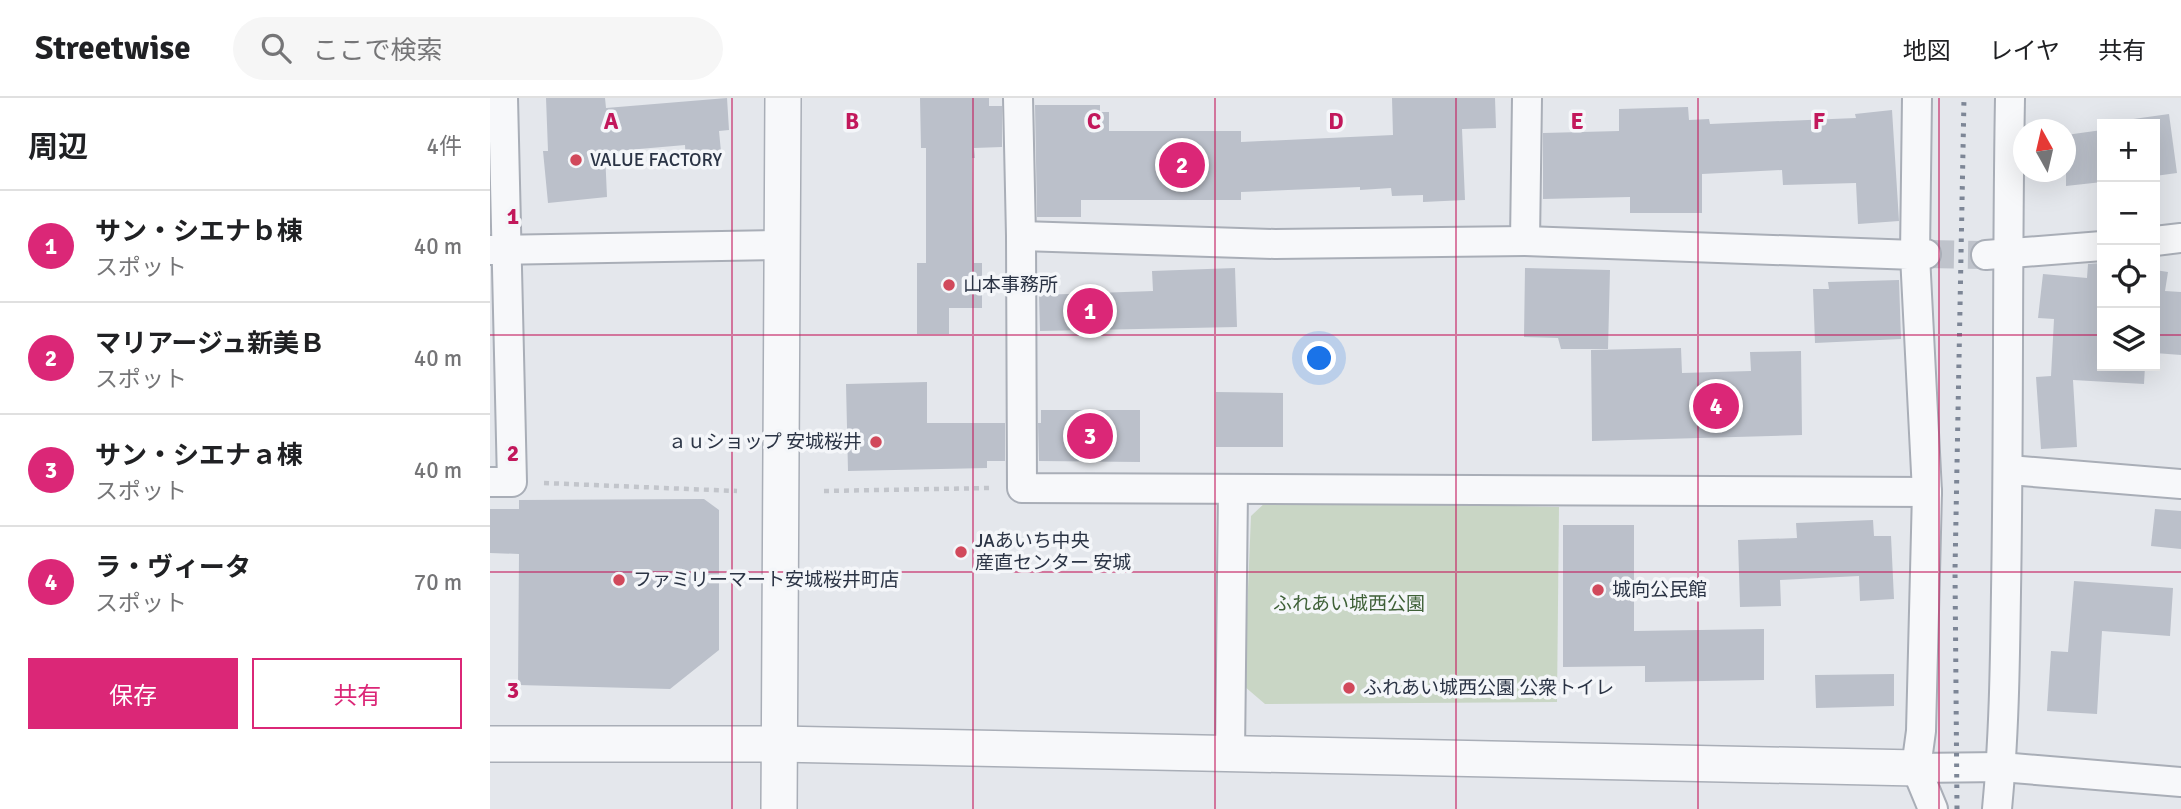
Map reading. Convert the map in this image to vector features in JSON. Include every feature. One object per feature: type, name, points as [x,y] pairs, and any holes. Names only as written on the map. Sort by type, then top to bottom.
[{"type":"street","points":[[501,482],[499,250],[503,98]]},
{"type":"street","points":[[779,809],[783,98]]},
{"type":"street","points":[[1018,98],[1022,488],[1927,492]]},
{"type":"street","points":[[1525,241],[1527,98]]},
{"type":"street","points":[[1917,98],[1927,492],[1921,731],[1916,768],[1933,809]]},
{"type":"street","points":[[1997,809],[2001,767],[2008,470],[1996,255],[2010,98]]},
{"type":"street","points":[[1021,236],[1275,244],[1525,241],[1921,255]]},
{"type":"street","points":[[2160,241],[2181,239]]},
{"type":"street","points":[[499,250],[782,245]]},
{"type":"street","points":[[1996,255],[2097,246]]},
{"type":"street","points":[[2008,470],[2181,484]]},
{"type":"street","points":[[1230,754],[1233,489]]},
{"type":"street","points":[[490,744],[779,744],[1916,768],[2001,767],[2181,782]]},
{"type":"path","points":[[501,482],[737,491]]},
{"type":"path","points":[[824,491],[1022,488]]},
{"type":"green space","name":"ふれあい城西公園","points":[[1267,501],[1559,507],[1557,702],[1265,704],[1244,686],[1251,516]]},
{"type":"building","points":[[546,98],[605,98],[606,108],[727,98],[729,130],[719,131],[722,162],[686,165],[685,145],[605,152],[607,197],[548,203],[543,151],[548,151]]},
{"type":"building","points":[[920,98],[989,98],[989,106],[1002,106],[1002,147],[974,148],[975,158],[972,158],[974,263],[982,263],[982,308],[949,308],[949,334],[917,334],[917,263],[926,263],[926,148],[921,148]]},
{"type":"building","points":[[1392,98],[1495,98],[1496,128],[1462,129],[1465,200],[1423,202],[1423,195],[1392,196],[1391,188],[1360,190],[1360,187],[1241,192],[1241,200],[1081,200],[1081,217],[1037,217],[1035,105],[1100,105],[1100,112],[1109,112],[1109,131],[1241,131],[1241,142],[1393,135]]},
{"type":"building","points":[[1688,107],[1689,120],[1709,119],[1710,124],[1856,118],[1855,114],[1892,110],[1899,221],[1858,224],[1856,183],[1783,185],[1782,170],[1702,174],[1702,213],[1630,213],[1630,197],[1543,199],[1543,133],[1619,131],[1619,109]]},
{"type":"building","points":[[2169,114],[2177,173],[2160,175],[2160,119],[2133,119]]},
{"type":"building","points":[[2097,131],[2097,183],[2066,186],[2066,182],[2076,182],[2076,134]]},
{"type":"building","points":[[2097,263],[2097,371],[2145,371],[2144,384],[2073,380],[2077,447],[2041,449],[2036,377],[2051,376],[2054,319],[2038,318],[2043,274],[2087,278],[2088,264]]},
{"type":"building","points":[[1235,268],[1237,327],[1040,331],[1039,295],[1153,291],[1152,271]]},
{"type":"building","points":[[1525,268],[1610,270],[1608,349],[1561,349],[1558,338],[1524,337]]},
{"type":"building","points":[[2160,271],[2168,272],[2165,291],[2181,292],[2181,355],[2160,353]]},
{"type":"building","points":[[1899,280],[1901,339],[1815,343],[1813,289],[1829,289],[1828,282]]},
{"type":"building","points":[[1681,348],[1682,373],[1751,371],[1750,352],[1801,351],[1802,435],[1592,441],[1591,350]]},
{"type":"building","points":[[927,382],[927,423],[1005,423],[1005,461],[987,461],[987,468],[848,471],[846,384]]},
{"type":"building","points":[[1216,392],[1283,393],[1283,447],[1216,447]]},
{"type":"building","points":[[1041,410],[1140,410],[1140,462],[1039,461],[1038,423],[1041,423]]},
{"type":"building","name":"ファミリーマート安城桜井町店","points":[[704,499],[719,510],[719,650],[670,689],[518,685],[519,554],[490,553],[490,509],[519,509],[519,500]]},
{"type":"building","points":[[2155,509],[2181,511],[2181,549],[2151,546]]},
{"type":"building","points":[[1873,520],[1874,536],[1891,536],[1894,599],[1860,601],[1859,576],[1780,580],[1781,606],[1740,607],[1738,540],[1797,538],[1796,523]]},
{"type":"building","points":[[1563,525],[1634,525],[1634,631],[1764,629],[1764,680],[1645,682],[1645,666],[1563,667]]},
{"type":"building","points":[[2074,581],[2173,588],[2170,636],[2102,631],[2097,714],[2047,711],[2051,651],[2068,652]]},
{"type":"building","points":[[1894,674],[1894,706],[1816,708],[1815,675]]},
{"type":"tunnel","points":[[1926,254],[1986,255]]},
{"type":"railway","points":[[1957,809],[1955,570],[1964,98]]},
{"type":"place","name":"VALUE FACTORY","points":[[576,160]]},
{"type":"place","name":"マリアージュ新美Ｂ","points":[[1182,165]]},
{"type":"place","name":"山本事務所","points":[[949,285]]},
{"type":"place","name":"サン・シエナｂ棟","points":[[1090,311]]},
{"type":"place","name":"ラ・ヴィータ","points":[[1716,406]]},
{"type":"place","name":"サン・シエナａ棟","points":[[1090,436]]},
{"type":"place","name":"ａｕショップ 安城桜井","points":[[876,442]]},
{"type":"place","name":"JAあいち中央 産直センター 安城","points":[[961,552]]},
{"type":"place","name":"ファミリーマート安城桜井町店","points":[[619,580]]},
{"type":"place","name":"城向公民館","points":[[1598,590]]},
{"type":"place","name":"ふれあい城西公園 公衆トイレ","points":[[1349,688]]}]
